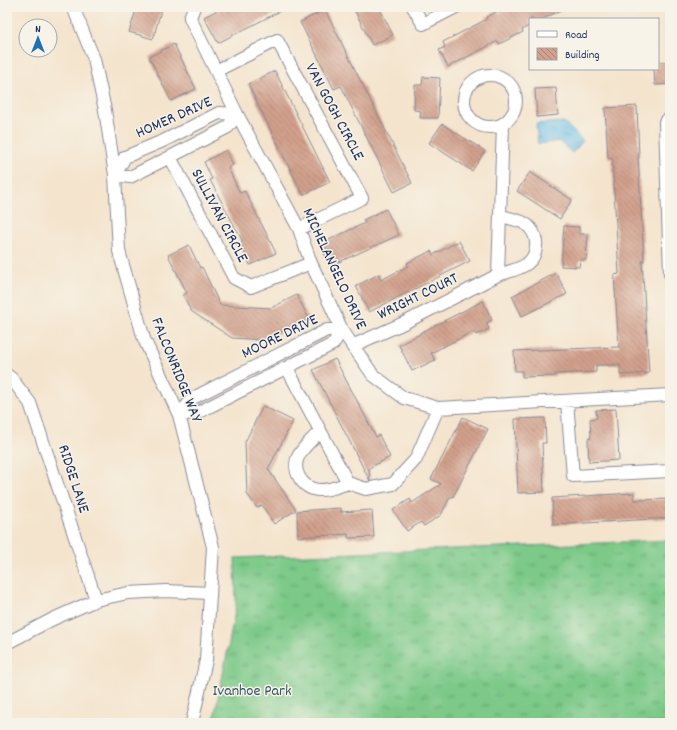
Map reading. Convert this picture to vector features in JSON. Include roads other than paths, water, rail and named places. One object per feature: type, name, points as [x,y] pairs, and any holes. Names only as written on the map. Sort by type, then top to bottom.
[{"type":"street","name":"FALCONRIDGE WAY","points":[[73,7],[94,60],[105,110],[115,175],[119,251],[144,338],[179,415],[213,547],[206,660],[192,723]]},
{"type":"street","name":"MICHELANGELO DRIVE","points":[[194,7],[190,18],[237,114],[299,229],[311,263],[342,330],[373,375],[404,398],[438,408],[670,395]]},
{"type":"street","points":[[414,7],[423,24],[456,7]]},
{"type":"street","name":"VAN GOGH CIRCLE","points":[[216,71],[277,40],[362,198],[299,229]]},
{"type":"street","points":[[487,74],[497,76],[507,80],[513,88],[517,98],[516,108],[511,118],[503,124],[493,127],[482,127],[473,122],[466,114],[463,104],[464,94],[469,84],[477,78],[487,74]]},
{"type":"street","name":"HOMER DRIVE","points":[[219,113],[237,114],[228,127],[130,177],[115,175],[125,157],[163,141],[219,113]]},
{"type":"street","points":[[670,118],[665,122],[670,274]]},
{"type":"street","points":[[498,275],[503,124]]},
{"type":"street","name":"SULLIVAN CIRCLE","points":[[170,157],[234,278],[251,287],[311,263]]},
{"type":"street","name":"WRIGHT COURT","points":[[352,346],[404,323],[498,275],[522,268],[529,263],[534,256],[536,247],[536,238],[532,230],[526,224],[500,216]]},
{"type":"street","name":"MOORE DRIVE","points":[[179,415],[193,398],[327,330],[342,330]]},
{"type":"street","name":"MOORE DRIVE","points":[[179,415],[199,412],[287,368],[333,344],[342,330]]},
{"type":"street","points":[[287,368],[348,483]]},
{"type":"street","name":"RIDGE LANE","points":[[7,375],[30,403],[96,600]]},
{"type":"street","points":[[567,401],[573,476],[670,471]]},
{"type":"street","points":[[320,431],[298,456],[296,471],[304,484],[317,490],[325,490],[348,483],[366,489],[393,484],[416,459],[438,408]]},
{"type":"street","points":[[7,643],[53,619],[96,600],[128,593],[166,591],[210,593]]},
{"type":"water","points":[[564,122],[583,141],[572,153],[559,141],[538,144],[536,124]]},
{"type":"park label","name":"Ivanhoe Park","points":[[252,691]]}]
